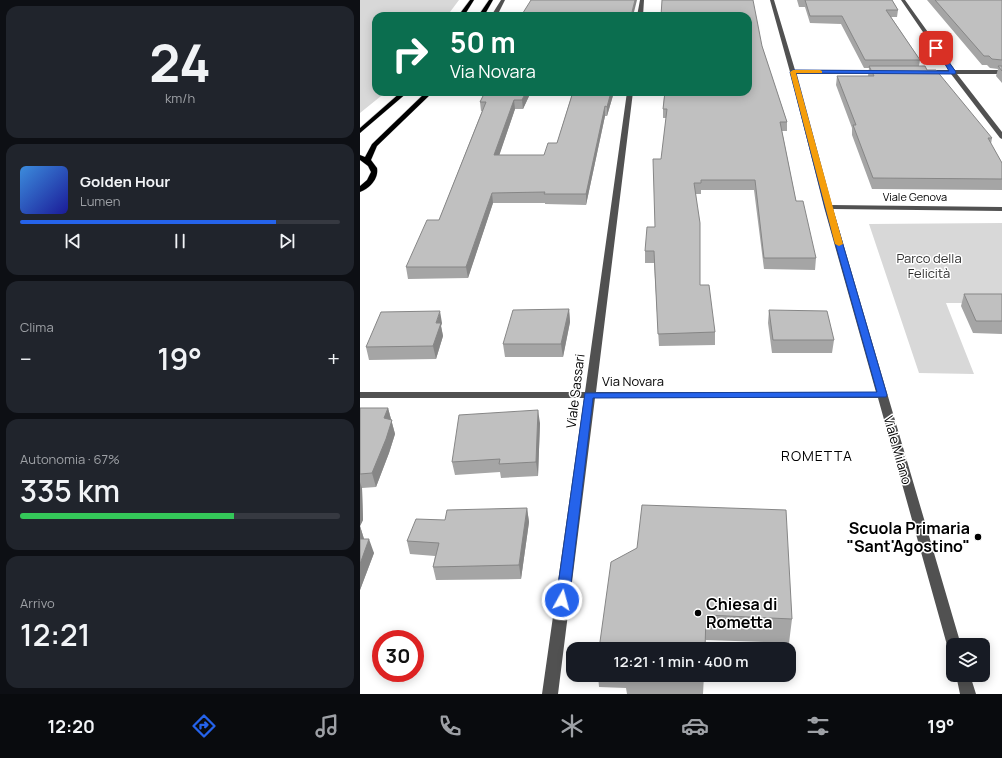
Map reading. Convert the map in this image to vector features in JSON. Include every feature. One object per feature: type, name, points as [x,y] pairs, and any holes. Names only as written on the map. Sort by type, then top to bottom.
[{"type":"main road","points":[[464,12],[472,0]]},
{"type":"main road","points":[[484,12],[491,0]]},
{"type":"main road","points":[[360,131],[400,96]]},
{"type":"main road","points":[[360,190],[372,180],[374,174],[372,164],[364,158],[374,145],[426,96]]},
{"type":"street","points":[[496,12],[503,0]]},
{"type":"street","points":[[640,12],[642,0]]},
{"type":"street","name":"Viale Milano","points":[[772,0],[793,72],[828,207],[952,638]]},
{"type":"street","points":[[903,0],[953,72],[1002,137]]},
{"type":"street","points":[[793,72],[892,72]]},
{"type":"street","points":[[923,72],[1002,72]]},
{"type":"street","name":"Viale Sassari","points":[[550,694],[629,96]]},
{"type":"street","name":"Viale Genova","points":[[828,207],[1002,209]]},
{"type":"street","name":"Via Novara","points":[[360,395],[883,395]]},
{"type":"street","points":[[965,682],[968,694]]},
{"type":"green space","points":[[360,0],[459,0],[450,12],[372,12],[372,96],[381,96],[360,113]]},
{"type":"green space","name":"Parco della Felicità","points":[[1002,223],[1002,303],[946,303],[974,374],[919,373],[869,224]]},
{"type":"building","points":[[531,0],[635,0],[632,12],[524,12]]},
{"type":"building","points":[[662,0],[753,0],[762,46],[787,122],[780,122],[796,201],[803,201],[816,258],[764,258],[755,180],[701,180],[701,183],[694,183],[700,223],[700,285],[709,285],[715,332],[658,334],[654,251],[645,251],[647,227],[655,227],[653,159],[661,159],[667,109],[663,109],[665,96],[752,96],[752,12],[661,12]]},
{"type":"building","points":[[805,0],[892,0],[898,10],[886,10],[920,60],[865,60],[842,16],[810,16]]},
{"type":"building","points":[[935,0],[1002,0],[1002,60],[984,56]]},
{"type":"building","points":[[869,66],[925,66],[927,70],[936,70],[992,138],[988,138],[1002,163],[1002,179],[873,178],[853,125],[856,125],[837,76],[874,76]]},
{"type":"building","points":[[483,96],[524,96],[522,100],[514,100],[494,155],[544,155],[548,143],[557,143],[572,96],[610,96],[607,107],[605,106],[586,194],[544,194],[545,192],[492,193],[466,267],[406,267],[427,220],[439,220],[486,102],[480,102]]},
{"type":"building","points":[[964,294],[1002,294],[1002,321],[976,321]]},
{"type":"building","points":[[569,309],[561,344],[503,344],[513,310]]},
{"type":"building","points":[[769,310],[827,311],[834,340],[773,340]]},
{"type":"building","points":[[440,311],[436,323],[441,323],[433,346],[366,347],[381,312]]},
{"type":"building","points":[[360,408],[388,408],[384,418],[392,420],[372,473],[360,474]]},
{"type":"building","points":[[538,410],[536,462],[499,464],[500,459],[452,462],[459,415]]},
{"type":"building","name":"Chiesa di Rometta","points":[[642,505],[786,510],[792,619],[706,615],[705,642],[600,642],[611,562],[637,548]]},
{"type":"building","points":[[527,508],[519,565],[433,567],[439,543],[407,541],[416,519],[445,520],[447,510]]},
{"type":"building","points":[[360,539],[369,539],[360,564]]},
{"type":"slow traffic","points":[[820,72],[793,72],[839,244]]},
{"type":"place","name":"Scuola Primaria \"Sant'Agostino\"","points":[[978,537]]},
{"type":"place","name":"Chiesa di Rometta","points":[[698,613]]},
{"type":"district","name":"ROMETTA","points":[[817,456]]},
{"type":"route","points":[[562,600],[589,395],[883,395],[828,207],[793,72],[953,72],[936,48]]}]
